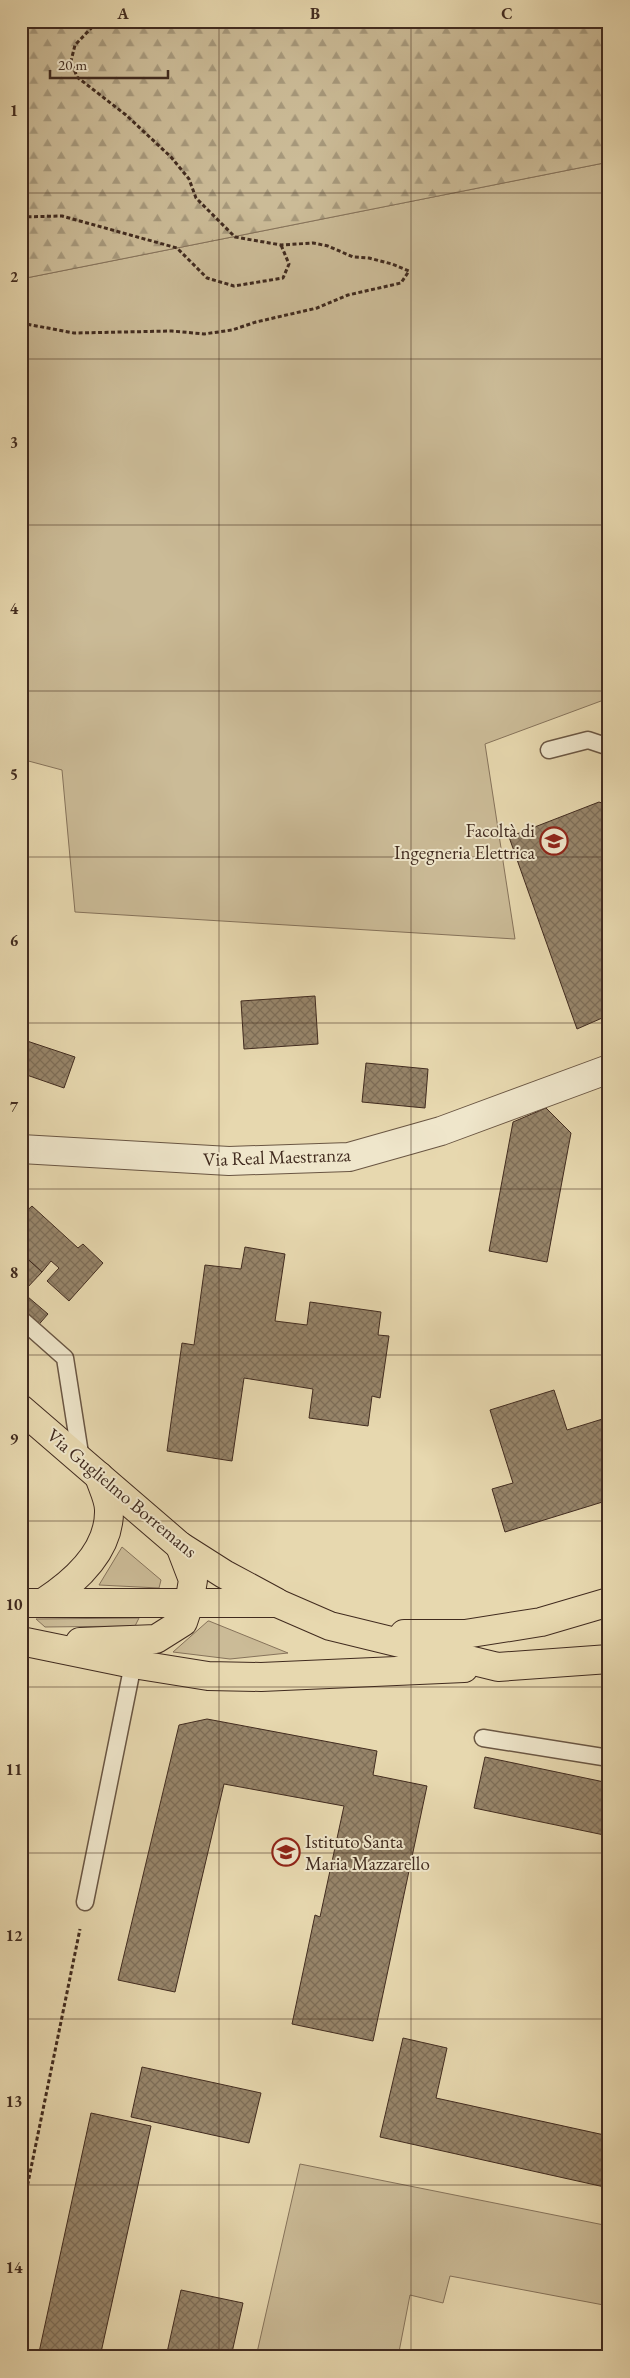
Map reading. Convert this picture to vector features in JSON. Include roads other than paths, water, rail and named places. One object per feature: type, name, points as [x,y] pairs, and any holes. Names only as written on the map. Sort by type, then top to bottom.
[{"type":"main road","name":"Via Guglielmo Borremans","points":[[21,1409],[180,1546],[224,1574],[277,1603],[330,1626],[358,1634]]},
{"type":"main road","points":[[33,1602],[78,1576],[101,1544],[108,1527],[109,1508],[90,1468]]},
{"type":"main road","points":[[31,1643],[156,1639],[183,1622],[189,1604],[193,1580],[180,1546]]},
{"type":"main road","points":[[33,1602],[277,1603]]},
{"type":"main road","points":[[358,1634],[465,1634],[541,1622],[609,1602]]},
{"type":"main road","points":[[358,1634],[498,1667]]},
{"type":"main road","points":[[31,1643],[133,1664],[208,1676],[261,1677],[498,1667],[609,1659]]},
{"type":"street","name":"Via Real Maestranza","points":[[21,1149],[229,1161],[349,1157],[442,1131],[609,1070]]},
{"type":"lane","points":[[549,750],[588,740],[609,747]]},
{"type":"lane","points":[[21,1319],[65,1358],[90,1468]]},
{"type":"lane","points":[[85,1902],[133,1664]]},
{"type":"lane","points":[[483,1738],[609,1758]]},
{"type":"place","name":"Facoltà di Ingegneria Elettrica","points":[[554,841]]},
{"type":"place","name":"Istituto Santa Maria Mazzarello","points":[[286,1852]]}]
